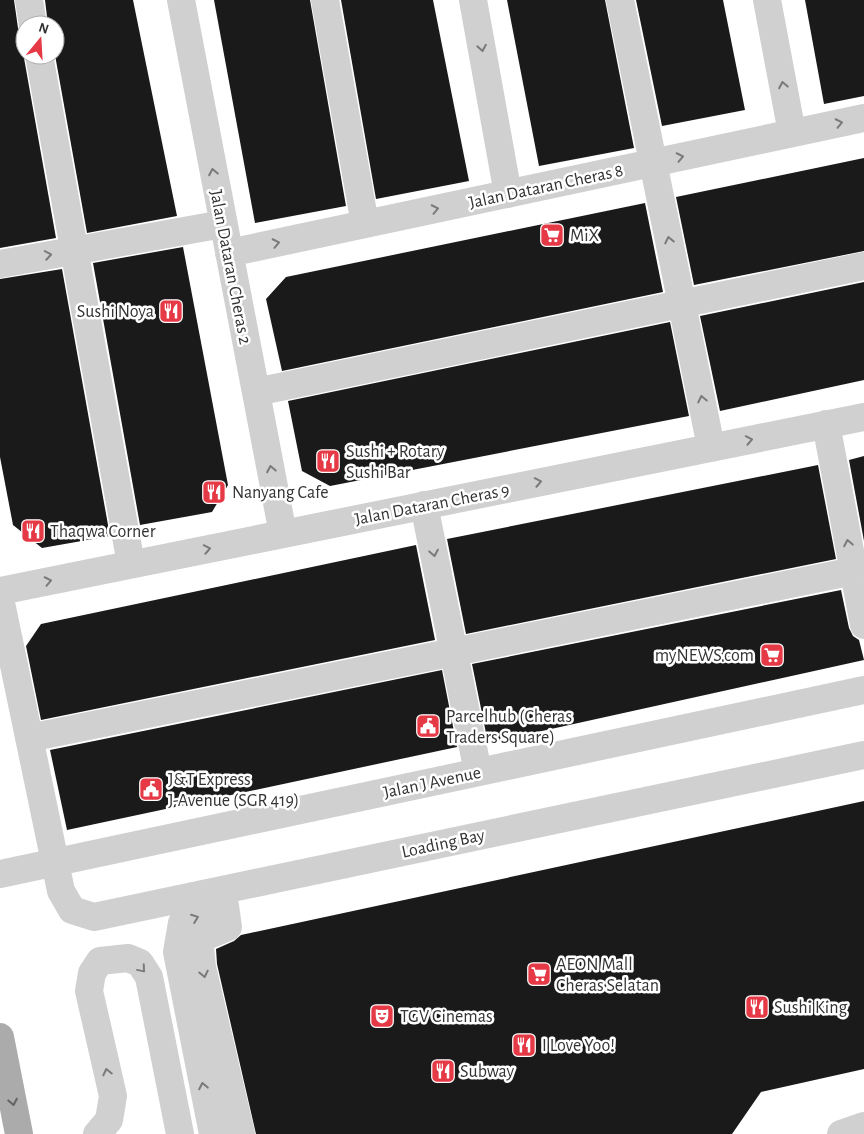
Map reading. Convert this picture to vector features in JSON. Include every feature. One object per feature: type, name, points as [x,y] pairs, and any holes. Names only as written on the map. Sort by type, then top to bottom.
[{"type":"main road","points":[[0,1037],[20,1134]]},
{"type":"street","points":[[28,0],[31,15]]},
{"type":"street","name":"Jalan Dataran Cheras 2","points":[[181,0],[283,534]]},
{"type":"street","points":[[325,0],[365,224]]},
{"type":"street","points":[[473,0],[508,194]]},
{"type":"street","points":[[620,0],[711,447]]},
{"type":"street","points":[[767,0],[792,133]]},
{"type":"street","points":[[41,65],[131,564]]},
{"type":"street","name":"Jalan Dataran Cheras 8","points":[[229,253],[864,118]]},
{"type":"street","points":[[0,264],[223,224]]},
{"type":"street","points":[[256,392],[864,266]]},
{"type":"street","name":"Jalan Dataran Cheras 9","points":[[0,591],[864,416]]},
{"type":"street","points":[[826,424],[859,570],[864,626]]},
{"type":"street","points":[[424,505],[478,772]]},
{"type":"street","points":[[29,738],[859,570]]},
{"type":"street","name":"Loading Bay","points":[[0,598],[61,891],[72,910],[94,917],[864,755]]},
{"type":"street","name":"Jalan J Avenue","points":[[0,874],[864,690]]},
{"type":"street","points":[[212,1134],[177,952],[182,923],[225,906],[228,927],[200,938],[202,967],[241,1134]]},
{"type":"street","points":[[97,1134],[109,1120],[112,1096],[89,991],[92,973],[100,961],[128,958],[140,964],[149,976],[180,1134]]},
{"type":"street","points":[[841,1134],[864,1126]]},
{"type":"building","points":[[0,0],[14,0],[16,15],[15,65],[25,65],[56,238],[0,248]]},
{"type":"building","points":[[45,0],[133,0],[177,216],[87,233],[57,65],[65,65],[65,15],[47,15]]},
{"type":"building","points":[[214,0],[310,0],[346,206],[255,223]]},
{"type":"building","points":[[341,0],[433,0],[469,181],[376,199]]},
{"type":"building","points":[[507,0],[605,0],[634,148],[539,166]]},
{"type":"building","points":[[636,0],[723,0],[745,110],[662,126]]},
{"type":"building","points":[[805,0],[864,0],[864,96],[824,104]]},
{"type":"building","points":[[864,158],[864,251],[694,285],[676,197]]},
{"type":"building","points":[[645,203],[663,292],[282,371],[266,299],[286,277]]},
{"type":"building","points":[[183,247],[228,485],[212,512],[140,525],[93,263]]},
{"type":"building","points":[[62,269],[110,536],[42,548],[13,525],[0,457],[0,279]]},
{"type":"building","points":[[864,282],[864,380],[720,411],[700,316]]},
{"type":"building","points":[[670,322],[689,416],[330,486],[302,471],[288,401]]},
{"type":"building","points":[[864,456],[864,541],[849,460]]},
{"type":"building","points":[[818,465],[836,559],[466,634],[447,539]]},
{"type":"building","points":[[416,545],[435,640],[41,720],[26,646],[41,624]]},
{"type":"building","points":[[841,590],[849,628],[853,636],[859,640],[864,660],[488,743],[472,664]]},
{"type":"building","points":[[442,670],[457,747],[67,830],[50,750]]},
{"type":"building","name":"AEON Mall Cheras Selatan","points":[[864,801],[864,1069],[761,1092],[732,1134],[256,1134],[217,964],[216,949],[234,941],[241,935]]},
{"type":"place","name":"MiX","points":[[552,235]]},
{"type":"place","name":"Sushi Noya","points":[[171,311]]},
{"type":"place","name":"Sushi + Rotary Sushi Bar","points":[[328,461]]},
{"type":"place","name":"Nanyang Cafe","points":[[214,492]]},
{"type":"place","name":"Thaqwa Corner","points":[[33,531]]},
{"type":"place","name":"myNEWS.com","points":[[772,655]]},
{"type":"place","name":"Parcelhub (Cheras Traders Square)","points":[[428,726]]},
{"type":"place","name":"J&T Express J-Avenue (SGR 419)","points":[[151,789]]},
{"type":"place","name":"AEON Mall Cheras Selatan","points":[[539,974]]},
{"type":"place","name":"Sushi King","points":[[757,1007]]},
{"type":"place","name":"TGV Cinemas","points":[[382,1016]]},
{"type":"place","name":"I Love Yoo!","points":[[524,1045]]},
{"type":"place","name":"Subway","points":[[443,1071]]}]
